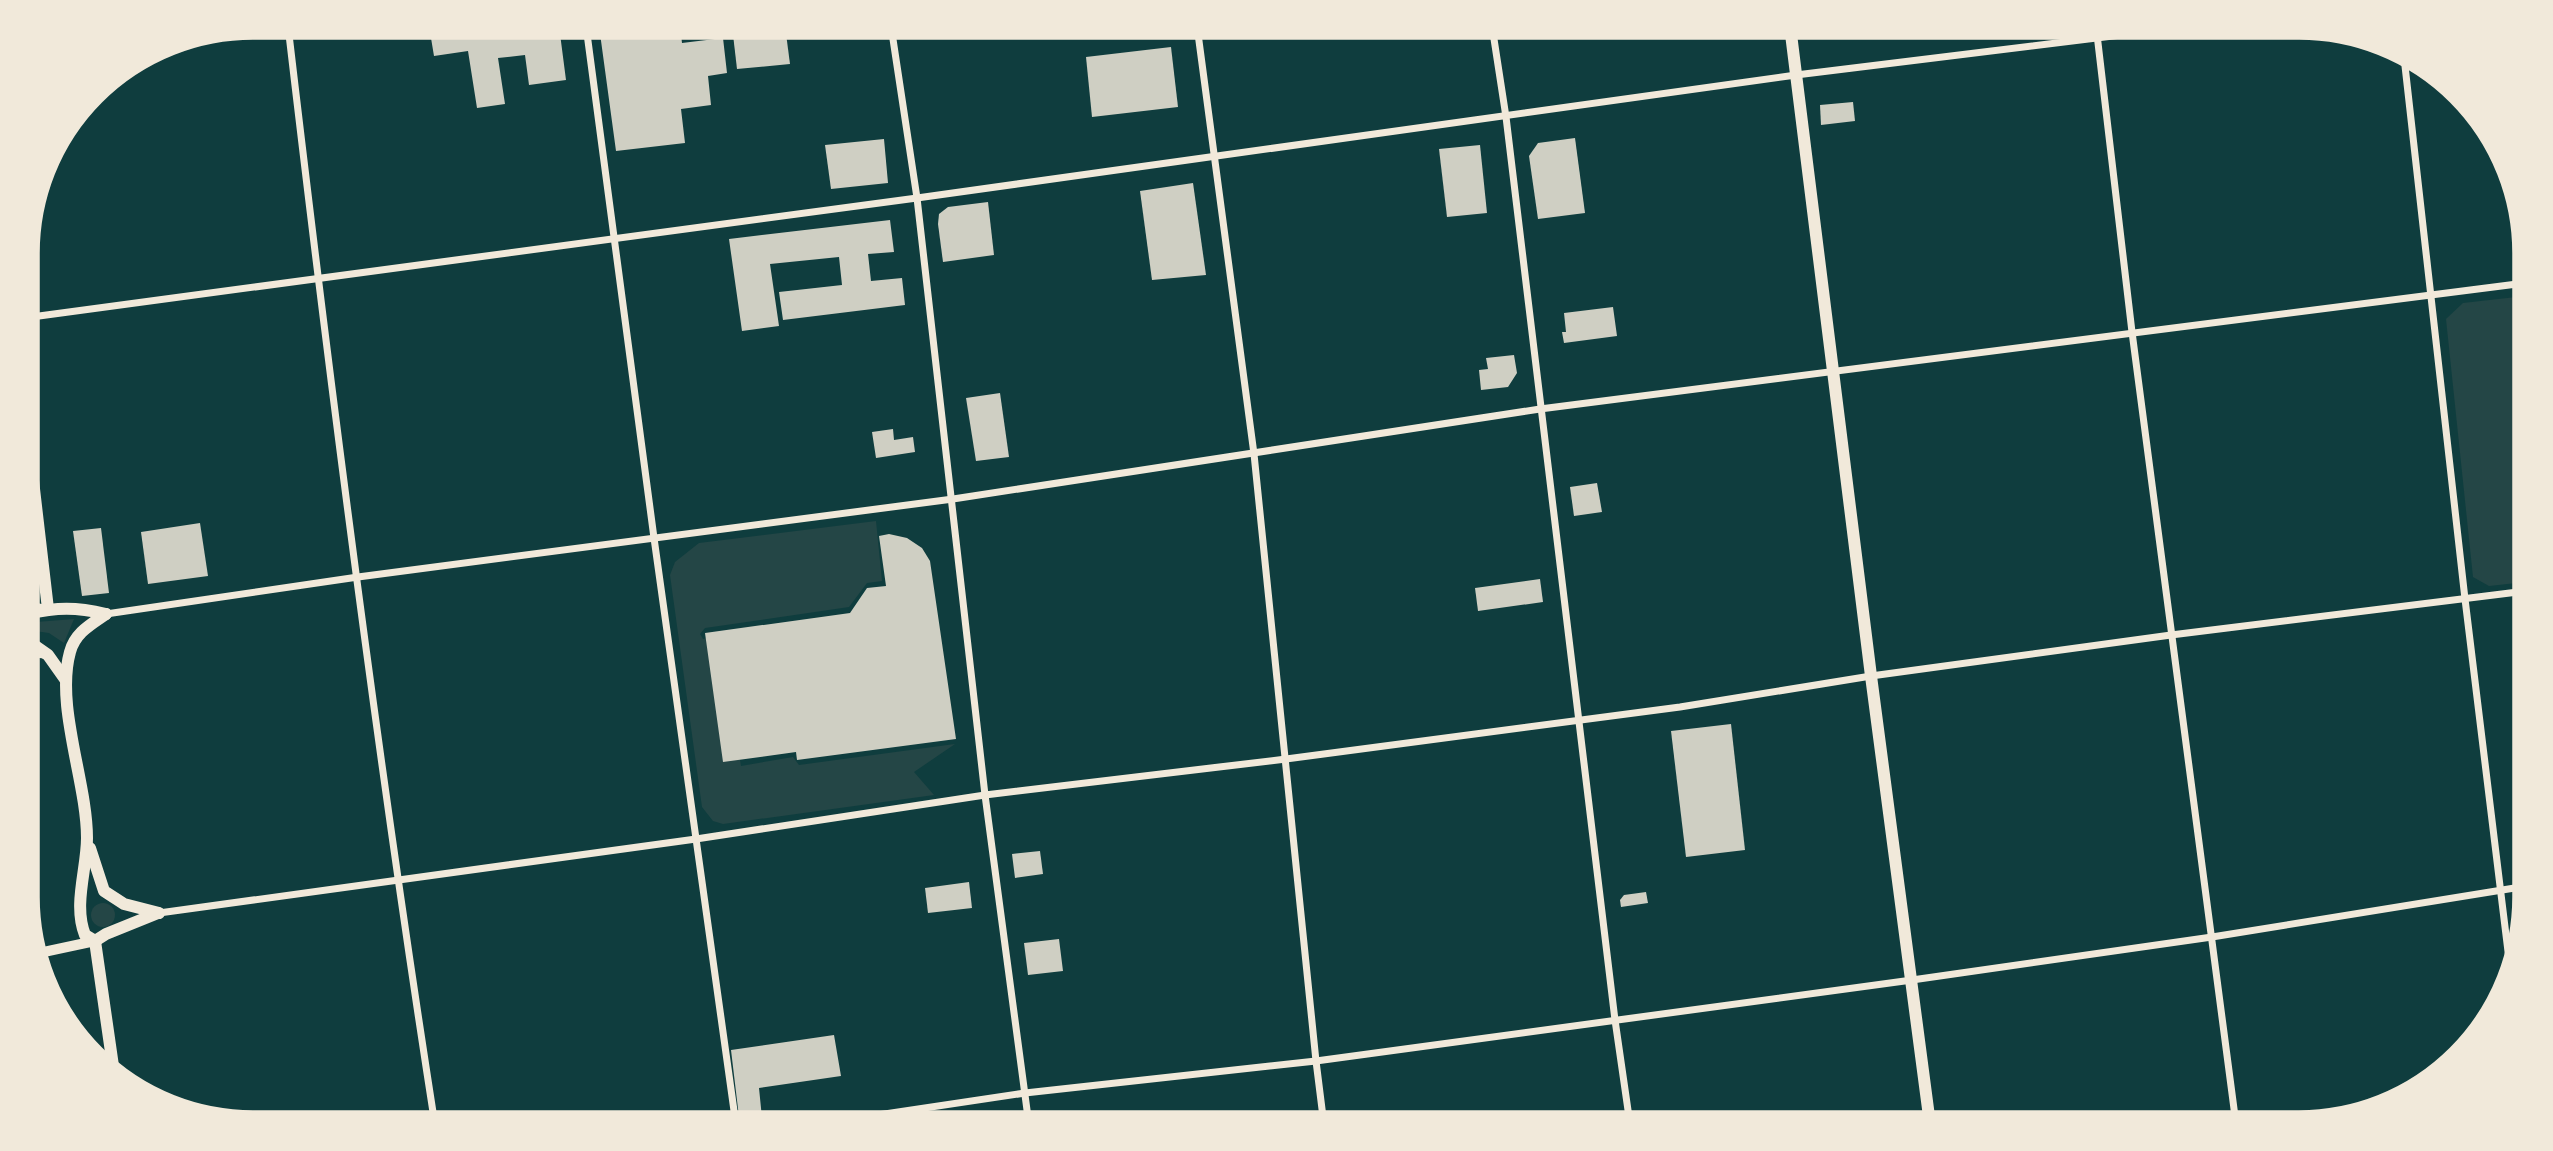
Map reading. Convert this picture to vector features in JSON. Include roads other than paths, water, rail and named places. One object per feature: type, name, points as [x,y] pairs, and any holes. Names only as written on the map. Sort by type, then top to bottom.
[{"type":"main road","points":[[1791,38],[1928,1112]]},
{"type":"main road","points":[[39,528],[48,609]]},
{"type":"main road","points":[[38,611],[77,607],[106,614]]},
{"type":"main road","points":[[106,614],[81,631],[74,642],[65,679],[87,837],[104,891],[124,904],[159,913]]},
{"type":"main road","points":[[38,649],[48,655],[65,679]]},
{"type":"main road","points":[[87,837],[81,917],[85,934],[94,942],[112,1059]]},
{"type":"main road","points":[[94,942],[106,934],[159,913]]},
{"type":"street","points":[[289,38],[318,280],[397,880],[433,1112]]},
{"type":"street","points":[[588,38],[734,1112]]},
{"type":"street","points":[[893,38],[917,198],[985,795],[1027,1112]]},
{"type":"street","points":[[1198,38],[1254,454],[1322,1112]]},
{"type":"street","points":[[1494,38],[1506,117],[1628,1112]]},
{"type":"street","points":[[39,316],[917,198],[1796,75],[2097,38],[2132,332],[2234,1112]]},
{"type":"street","points":[[2405,66],[2508,949]]},
{"type":"street","points":[[106,614],[358,577],[953,499],[1540,409],[2515,284]]},
{"type":"street","points":[[159,913],[696,839],[985,795],[1680,707],[1871,676],[2515,592]]},
{"type":"street","points":[[38,607],[48,609]]},
{"type":"street","points":[[38,654],[48,655]]},
{"type":"street","points":[[898,1112],[1025,1093],[1316,1061],[1912,980],[2212,937],[2515,887]]},
{"type":"street","points":[[46,952],[94,942]]}]
